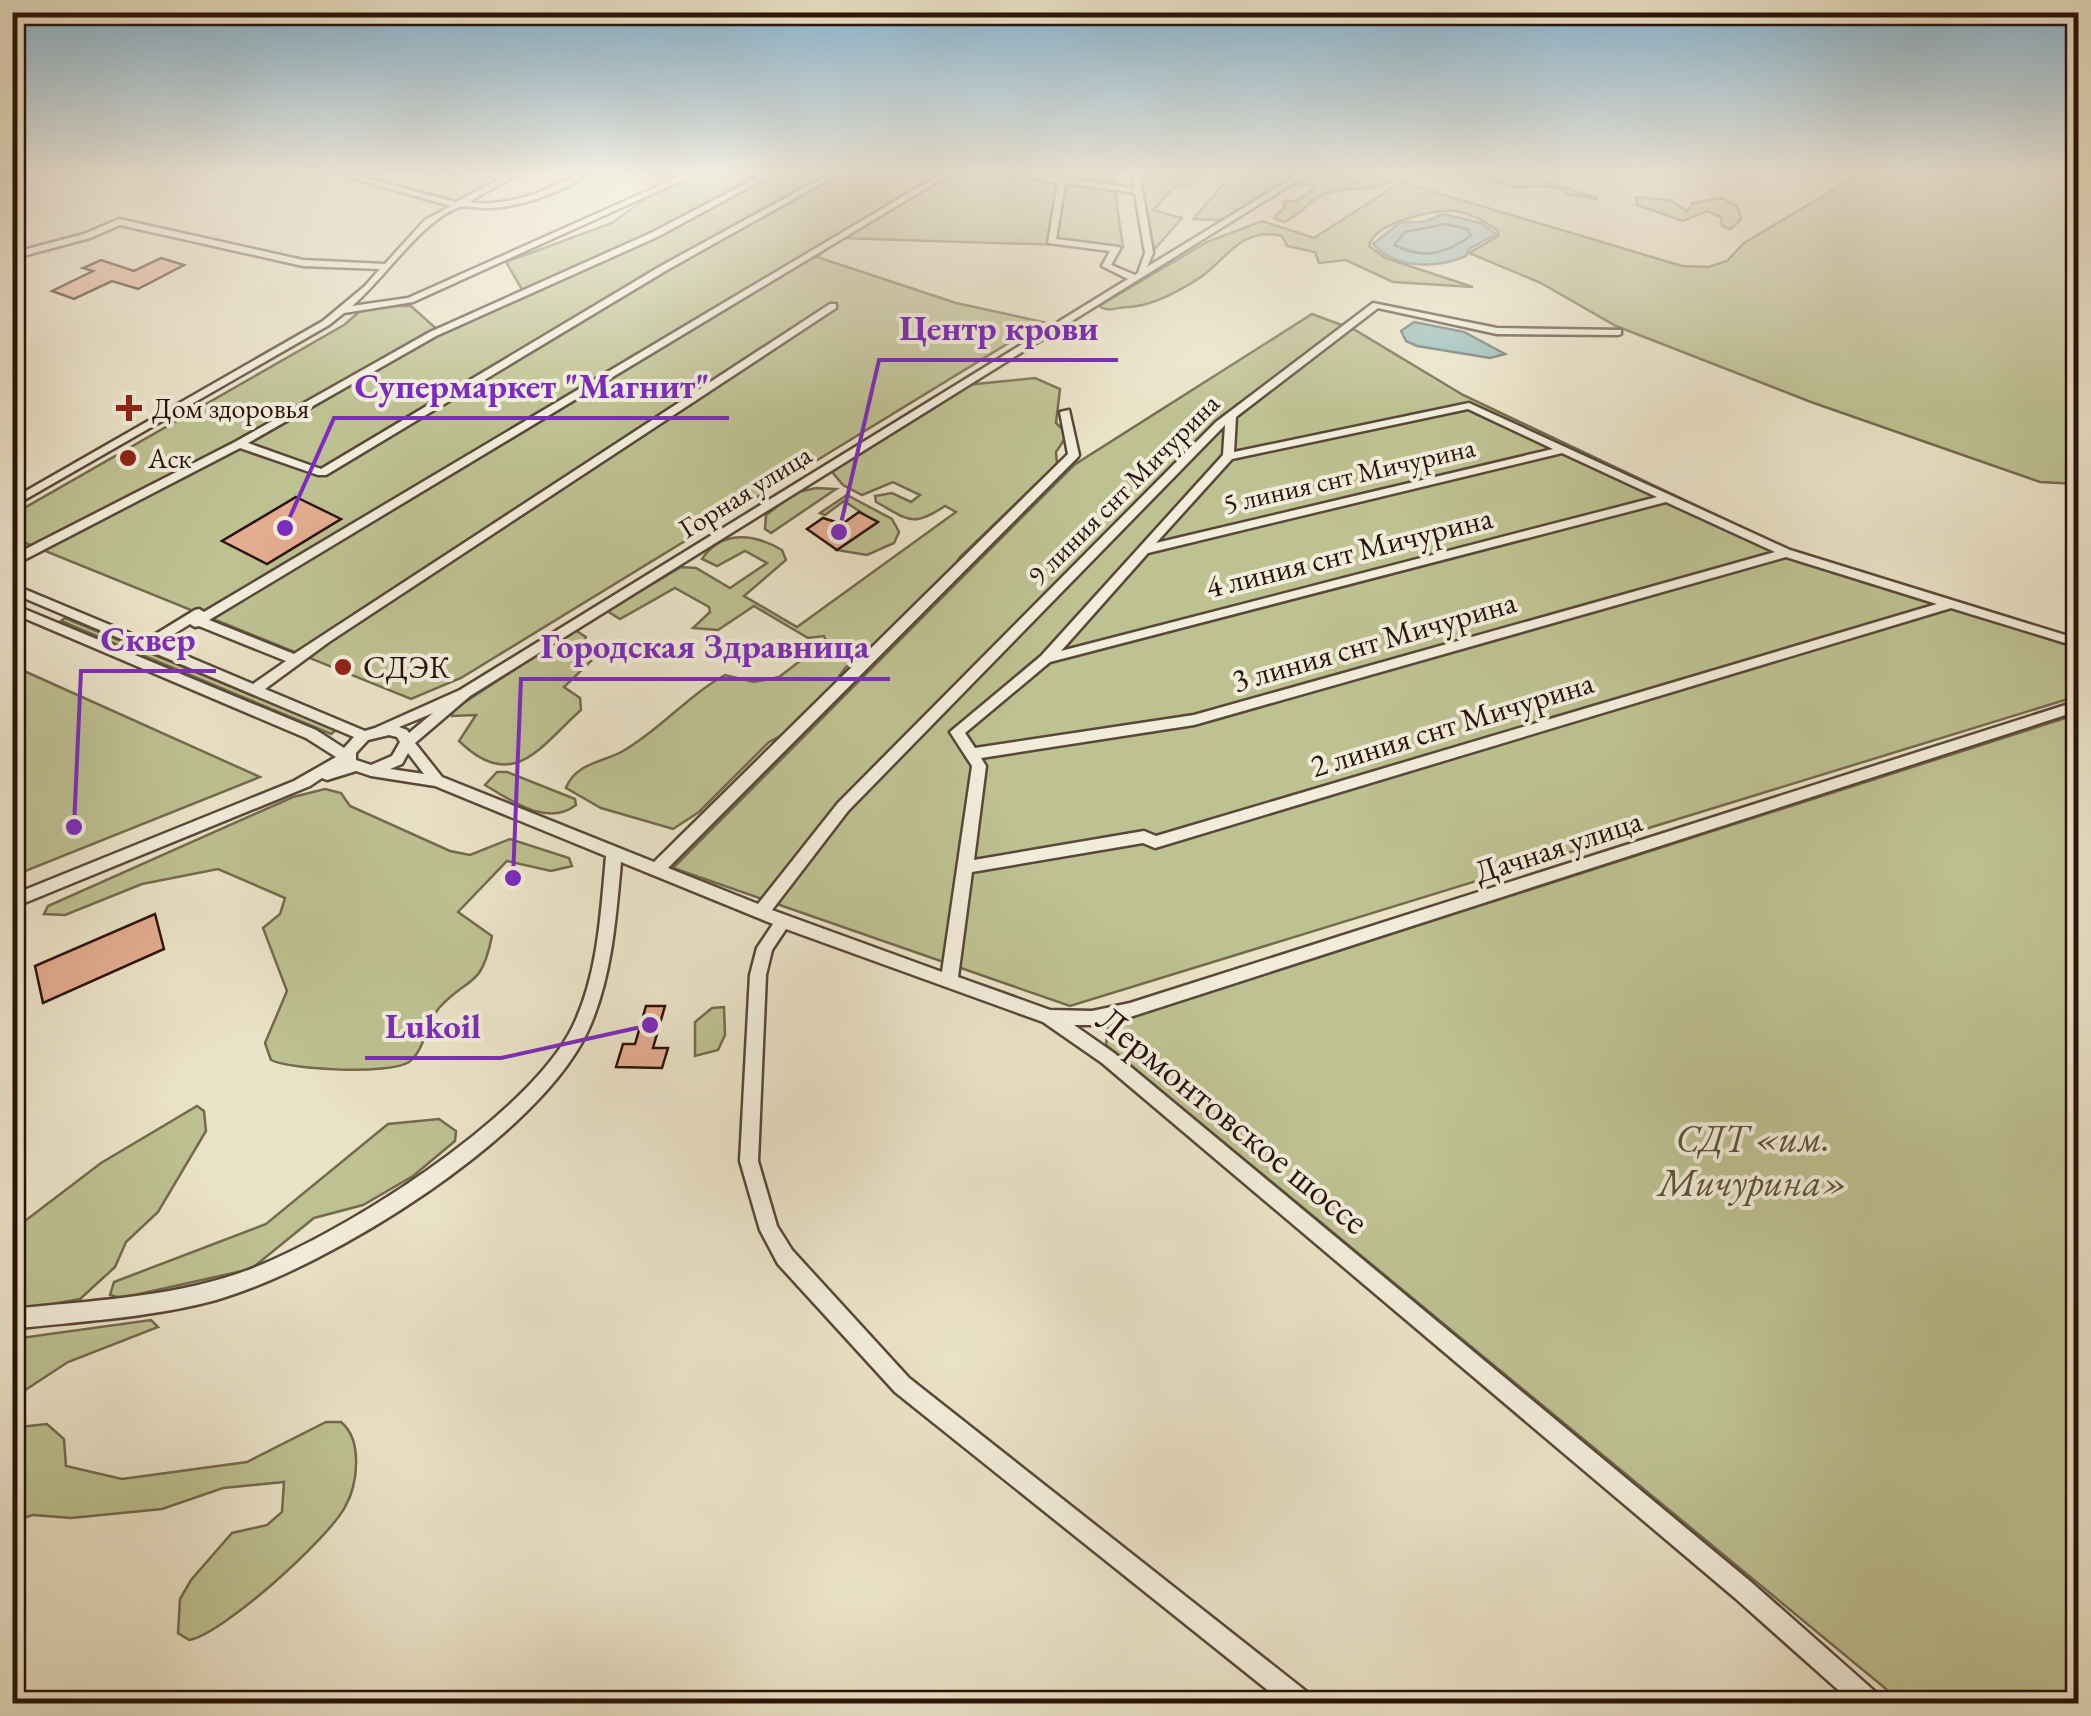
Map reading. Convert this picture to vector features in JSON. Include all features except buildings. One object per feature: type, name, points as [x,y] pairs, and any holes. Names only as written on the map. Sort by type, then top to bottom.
[{"type":"street","points":[[254,252],[303,263],[386,268]]},
{"type":"street","points":[[12,504],[340,311],[401,252]]},
{"type":"street","points":[[340,311],[410,300],[517,252]]},
{"type":"street","points":[[16,559],[239,444],[433,334],[614,252]]},
{"type":"street","points":[[239,444],[322,473],[693,252]]},
{"type":"street","points":[[294,659],[197,622],[815,252]]},
{"type":"street","points":[[1114,252],[1106,266],[1135,278],[1149,260],[1148,252]]},
{"type":"street","name":"Горная улица","points":[[465,693],[1177,252]]},
{"type":"street","name":"9 линия снт Мичурина","points":[[761,912],[843,807],[1231,416],[1376,305],[1497,330],[1618,332]]},
{"type":"street","points":[[254,690],[294,659],[833,306]]},
{"type":"street","points":[[1228,456],[1469,406],[1786,554],[2078,643]]},
{"type":"street","points":[[656,870],[1074,455],[1065,412]]},
{"type":"street","points":[[949,982],[980,766],[957,732],[1046,659],[1228,456],[1231,416]]},
{"type":"street","name":"5 линия снт Мичурина","points":[[1147,549],[1562,450]]},
{"type":"street","name":"4 линия снт Мичурина","points":[[1046,659],[1667,498]]},
{"type":"street","points":[[147,645],[372,508]]},
{"type":"street","name":"3 линия снт Мичурина","points":[[972,754],[1194,720],[1786,554]]},
{"type":"street","points":[[12,588],[364,736],[465,693]]},
{"type":"street","name":"2 линия снт Мичурина","points":[[965,866],[1144,836],[1155,842],[1951,604]]},
{"type":"street","points":[[12,608],[328,742],[350,762]]},
{"type":"street","points":[[371,771],[397,760],[407,742],[465,693]]},
{"type":"street","name":"Дачная улица","points":[[1050,1017],[1092,1018],[1130,1010],[2078,706]]},
{"type":"street","points":[[381,730],[396,731],[436,781]]},
{"type":"street","points":[[12,902],[350,762],[364,736]]},
{"type":"street","points":[[299,784],[324,758],[328,742]]},
{"type":"street","name":"Лермонтовское шоссе","points":[[350,762],[371,771],[436,781],[761,912],[1050,1017],[1123,1071],[1743,1590],[1872,1704]]},
{"type":"street","points":[[12,1319],[190,1295],[272,1272],[377,1211],[481,1142],[520,1107],[574,1042],[605,948],[614,854]]},
{"type":"street","points":[[783,920],[764,948],[758,975],[749,1161],[769,1230],[786,1257],[902,1385],[1304,1704]]},
{"type":"green space","points":[[533,252],[823,252],[817,257],[956,303],[1043,322],[461,678],[411,699],[13,538],[12,515],[344,325],[366,306],[411,306],[441,333],[523,291],[506,262]]},
{"type":"green space","points":[[1190,252],[1229,252],[1201,277],[1147,304],[1109,309],[1099,306]]},
{"type":"green space","points":[[1315,252],[1377,252],[1473,287],[1393,282],[1346,260],[1319,263]]},
{"type":"green space","points":[[1635,252],[1682,266],[1708,267],[1727,261],[1735,252],[2078,252],[2078,484],[2040,482],[1811,402],[1616,326],[1541,283],[1469,253]]},
{"type":"green space","points":[[1312,314],[1355,330],[1463,395],[1788,549],[2078,641],[2078,696],[1070,1006],[673,868],[1074,465]]},
{"type":"green space","points":[[1035,378],[1060,389],[1056,423],[1068,434],[1056,452],[1057,464],[960,557],[931,605],[876,654],[846,667],[825,695],[829,707],[824,713],[769,742],[699,812],[673,829],[601,808],[566,788],[583,768],[636,743],[725,675],[754,682],[779,677],[826,641],[824,636],[808,638],[754,606],[718,630],[693,628],[710,612],[709,607],[675,588],[620,619],[607,611],[681,567],[696,568],[730,588],[767,563],[745,551],[717,566],[702,559],[719,543],[739,537],[761,540],[782,550],[786,560],[744,596],[797,627],[956,512],[945,506],[925,517],[904,517],[876,502],[875,496],[892,493],[911,502],[920,495],[893,482],[862,495],[843,485],[833,473],[835,469],[966,385]]},
{"type":"green space","points":[[836,489],[771,533],[765,529],[766,515],[795,493]]},
{"type":"green space","points":[[847,495],[892,519],[899,532],[894,543],[867,555],[837,550],[877,523],[844,501],[825,515],[820,513]]},
{"type":"green space","points":[[65,618],[336,730],[331,734],[61,621]]},
{"type":"green space","points":[[575,630],[586,637],[579,654],[591,661],[564,687],[580,698],[581,710],[553,737],[526,759],[511,764],[496,764],[478,757],[459,741],[476,715],[452,716],[453,710]]},
{"type":"green space","points":[[13,666],[260,777],[13,876]]},
{"type":"green space","name":"СДТ «им. Мичурина»","points":[[2078,714],[2078,1703],[1903,1703],[1106,1045],[1108,1025]]},
{"type":"green space","points":[[497,772],[507,772],[575,799],[576,805],[553,813],[530,809],[485,785]]},
{"type":"green space","points":[[325,789],[341,793],[350,806],[450,851],[470,855],[510,839],[569,858],[572,866],[551,871],[507,861],[458,912],[492,936],[488,953],[473,980],[439,1008],[419,1051],[409,1062],[382,1069],[340,1070],[271,1060],[265,1043],[287,991],[263,928],[280,914],[285,898],[218,869],[142,884],[65,915],[44,914],[48,906],[293,797]]},
{"type":"green space","points":[[724,1007],[725,1035],[718,1050],[695,1056],[695,1022],[712,1008]]},
{"type":"green space","points":[[197,1106],[204,1111],[206,1131],[158,1212],[126,1242],[115,1267],[80,1299],[13,1311],[13,1230],[101,1163]]},
{"type":"green space","points":[[439,1119],[456,1131],[455,1141],[413,1176],[363,1205],[314,1218],[251,1269],[121,1298],[110,1295],[114,1282],[266,1224],[388,1124]]},
{"type":"green space","points":[[151,1320],[158,1327],[68,1362],[13,1398],[13,1339]]},
{"type":"green space","points":[[326,1422],[341,1422],[353,1440],[355,1475],[345,1507],[318,1540],[249,1604],[205,1634],[189,1640],[178,1633],[180,1599],[191,1580],[232,1533],[267,1525],[282,1512],[284,1482],[223,1488],[162,1509],[71,1518],[33,1515],[13,1521],[13,1423],[19,1427],[47,1424],[64,1439],[66,1466],[122,1479],[247,1462]]},
{"type":"water","points":[[1382,252],[1468,252],[1443,263],[1417,264],[1393,259]]},
{"type":"water","points":[[1414,322],[1464,332],[1505,354],[1490,358],[1417,346],[1406,341],[1401,331]]},
{"type":"place","name":"Дом здоровья","points":[[129,408]]},
{"type":"place","name":"Аск","points":[[128,458]]},
{"type":"place","name":"Супермаркет \"Магнит\"","points":[[285,528]]},
{"type":"place","name":"Центр крови","points":[[839,532]]},
{"type":"place","name":"СДЭК","points":[[343,667]]},
{"type":"place","name":"Сквер","points":[[74,827]]},
{"type":"place","name":"Городская Здравница","points":[[513,878]]},
{"type":"place","name":"Lukoil","points":[[650,1025]]}]
